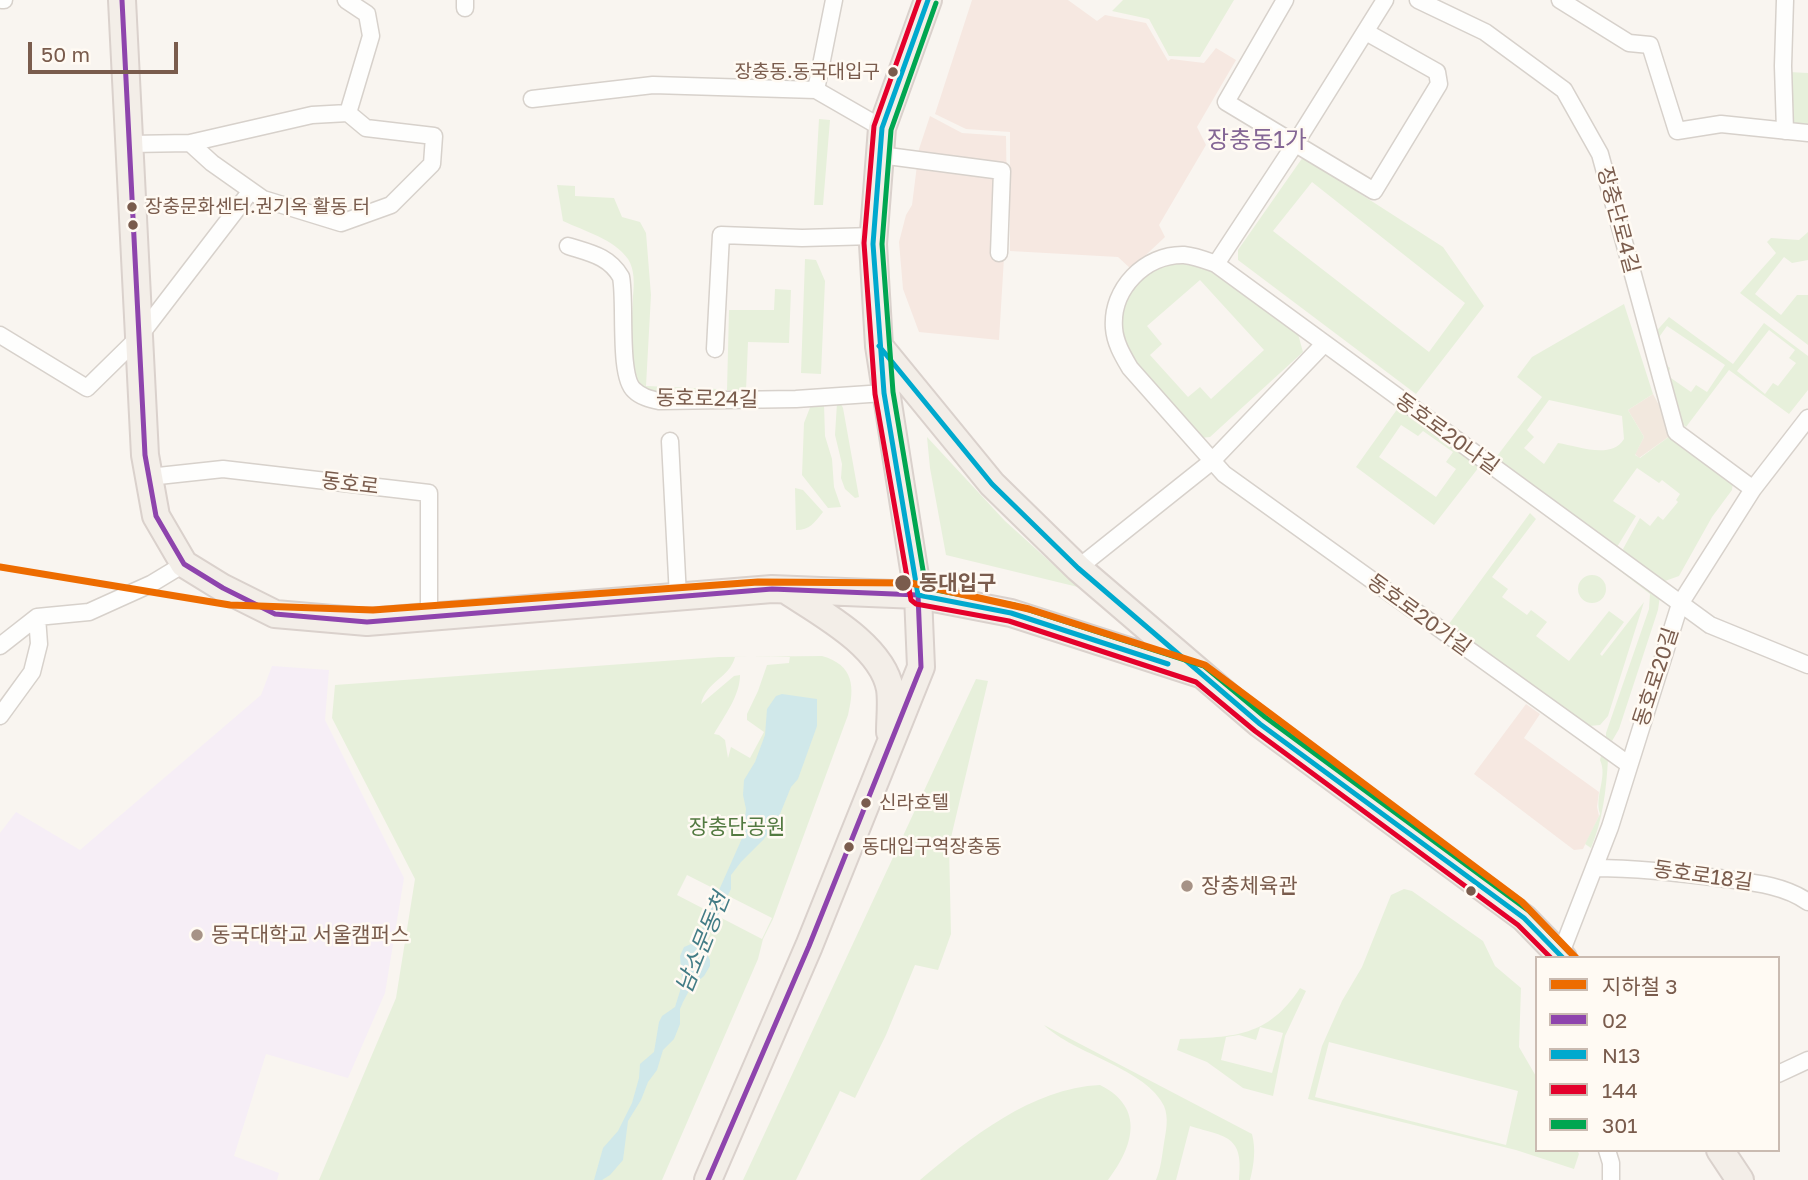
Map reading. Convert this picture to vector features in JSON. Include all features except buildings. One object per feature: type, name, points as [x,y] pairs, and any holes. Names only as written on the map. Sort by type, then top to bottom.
[{"type":"main road","points":[[122,0],[145,455],[156,516],[184,564],[223,588],[275,614],[367,622],[779,589],[918,595],[1011,613],[1200,674]]},
{"type":"main road","points":[[708,1180],[808,946],[921,667],[918,595],[878,345],[874,236],[881,128],[928,0]]},
{"type":"main road","points":[[878,345],[992,484],[1078,568],[1260,724],[1524,918],[1560,956]]},
{"type":"main road","points":[[779,589],[850,633],[881,666],[890,689],[890,745]]},
{"type":"main road","points":[[1721,1152],[1740,1180]]},
{"type":"street","points":[[346,0],[367,14],[371,36],[348,113]]},
{"type":"street","points":[[816,90],[834,0]]},
{"type":"street","points":[[1285,0],[1226,102],[1374,191],[1439,84],[1437,72],[1366,32]]},
{"type":"street","points":[[1216,264],[1385,0]]},
{"type":"street","name":"장충단로4길","points":[[1418,0],[1485,32],[1564,90],[1600,154],[1676,432],[1753,489]]},
{"type":"street","points":[[1784,0],[1786,131]]},
{"type":"street","points":[[1571,3],[1629,43],[1650,45],[1677,131],[1721,124],[1808,133]]},
{"type":"street","points":[[532,99],[653,85],[816,90],[881,128]]},
{"type":"street","points":[[130,144],[190,143],[312,115],[348,113],[366,128],[434,136],[432,164],[391,205],[341,223],[263,199],[250,192],[190,143]]},
{"type":"street","points":[[880,155],[1002,171],[999,253]]},
{"type":"street","points":[[0,335],[87,388],[138,338],[250,192]]},
{"type":"street","points":[[715,349],[721,235],[803,238],[874,236]]},
{"type":"street","name":"동호로24길","points":[[568,246],[601,256],[614,265],[621,277],[625,374],[633,390],[644,397],[659,401],[796,400],[884,393]]},
{"type":"street","name":"동호로20나길","points":[[1169,256],[1194,256],[1216,264],[1710,625],[1808,665]]},
{"type":"street","name":"동호로20가길","points":[[1169,256],[1150,262],[1135,274],[1122,290],[1115,309],[1114,329],[1118,348],[1130,368],[1211,462],[1235,482],[1629,764]]},
{"type":"street","points":[[1078,568],[1211,462],[1324,344]]},
{"type":"street","name":"동호로20길","points":[[1561,956],[1610,827],[1680,604],[1753,489],[1806,425]]},
{"type":"street","points":[[670,442],[678,597]]},
{"type":"street","name":"동호로","points":[[149,477],[223,469],[429,493],[429,617]]},
{"type":"street","points":[[0,646],[37,617],[89,612],[151,584],[184,564]]},
{"type":"street","points":[[0,716],[32,672],[39,644],[37,617]]},
{"type":"street","name":"동호로18길","points":[[1594,868],[1644,869],[1764,884],[1808,902]]},
{"type":"street","points":[[1780,1073],[1808,1060]]},
{"type":"street","points":[[1608,1152],[1611,1180]]},
{"type":"shaded area","points":[[972,0],[1068,0],[1097,21],[1105,15],[1146,23],[1168,61],[1171,59],[1204,63],[1216,48],[1236,60],[1197,127],[1206,145],[1159,225],[1165,237],[1131,269],[1118,257],[1010,251],[1010,132],[966,129],[935,114]]},
{"type":"shaded area","points":[[930,116],[962,133],[1006,136],[1007,208],[999,340],[919,332],[903,289],[899,242],[906,215],[912,205],[919,149]]},
{"type":"shaded area","points":[[1653,394],[1674,433],[1639,458],[1635,454],[1644,437],[1628,410]]},
{"type":"shaded area","name":"동국대학교 서울캠퍼스","points":[[272,666],[329,670],[325,720],[404,878],[385,993],[348,1078],[266,1054],[234,1156],[279,1173],[277,1180],[0,1180],[0,833],[16,812],[80,850],[261,695]]},
{"type":"shaded area","points":[[1526,704],[1540,714],[1524,738],[1599,792],[1599,816],[1583,849],[1574,850],[1474,774]]},
{"type":"green space","points":[[1123,0],[1234,0],[1200,57],[1169,56],[1149,19],[1112,11]]},
{"type":"green space","points":[[1789,72],[1808,73],[1808,129],[1790,128]]},
{"type":"green space","points":[[819,119],[830,120],[823,205],[814,205]]},
{"type":"green space","points":[[1303,157],[1443,247],[1484,306],[1416,394],[1238,260],[1238,250]],"holes":[[[1312,182],[1465,303],[1429,352],[1273,231]]]},
{"type":"green space","points":[[557,185],[575,186],[575,196],[614,198],[622,217],[640,222],[646,233],[651,295],[646,386],[718,389],[718,396],[658,397],[647,392],[639,383],[632,354],[634,282],[630,263],[615,246],[563,221]]},
{"type":"green space","points":[[1808,232],[1808,260],[1792,263],[1784,257],[1755,294],[1781,315],[1797,295],[1808,295],[1808,345],[1740,293],[1776,253],[1767,242],[1771,238],[1799,240]]},
{"type":"green space","points":[[1182,255],[1246,285],[1298,334],[1303,352],[1210,437],[1192,439],[1130,368],[1115,309],[1134,274]],"holes":[[[1200,280],[1264,350],[1211,399],[1200,387],[1188,397],[1150,355],[1162,344],[1147,326]]]},
{"type":"green space","points":[[805,259],[816,260],[825,281],[821,374],[801,373]]},
{"type":"green space","points":[[775,289],[791,290],[789,343],[748,342],[746,391],[727,390],[729,310],[774,310]]},
{"type":"green space","points":[[1624,304],[1653,394],[1628,410],[1644,437],[1635,455],[1640,458],[1674,433],[1733,482],[1732,490],[1712,517],[1679,576],[1665,581],[1628,559],[1623,549],[1640,518],[1650,526],[1658,516],[1663,520],[1678,502],[1676,500],[1680,494],[1662,480],[1659,483],[1637,468],[1613,501],[1636,516],[1617,547],[1494,460],[1542,397],[1517,377],[1532,357]],"holes":[[[1549,400],[1622,416],[1624,439],[1611,449],[1594,450],[1558,443],[1544,464],[1524,448],[1534,437],[1527,430]]]},
{"type":"green space","points":[[1669,317],[1733,364],[1764,323],[1808,356],[1808,390],[1789,414],[1729,370],[1686,427],[1675,419],[1652,336]],"holes":[[[1667,326],[1725,365],[1707,392],[1696,385],[1691,392],[1668,376],[1670,368],[1658,350],[1657,340]],[[1769,330],[1795,350],[1789,358],[1796,363],[1778,386],[1773,383],[1765,394],[1737,371]]]},
{"type":"green space","points":[[837,403],[843,408],[859,497],[855,498],[845,489],[841,478],[842,464],[835,435]]},
{"type":"green space","points":[[824,404],[825,436],[832,459],[834,487],[841,507],[828,508],[802,475],[804,423],[811,405]]},
{"type":"green space","points":[[1398,408],[1479,467],[1434,525],[1356,467]],"holes":[[[1401,425],[1418,436],[1423,431],[1453,452],[1446,462],[1456,469],[1436,497],[1379,457]]]},
{"type":"green space","points":[[927,437],[1005,521],[1078,587],[946,555]]},
{"type":"green space","points":[[795,488],[803,490],[823,512],[811,525],[801,530],[796,530]]},
{"type":"green space","points":[[1530,513],[1536,519],[1492,577],[1508,589],[1502,597],[1527,615],[1531,610],[1547,622],[1536,636],[1569,661],[1609,611],[1624,622],[1600,654],[1602,656],[1644,602],[1608,716],[1600,725],[1582,724],[1443,632]]},
{"type":"green space","points":[[1565,526],[1660,596],[1658,610],[1619,729],[1612,741],[1606,739],[1606,733],[1649,609],[1650,594],[1564,528]]},
{"type":"green space","points":[[1592,575],[1602,579],[1606,589],[1602,599],[1592,603],[1582,599],[1578,589],[1582,579]]},
{"type":"green space","name":"장충단공원","points":[[790,656],[822,656],[841,665],[850,678],[848,715],[773,919],[763,939],[758,959],[662,1180],[319,1180],[396,998],[415,879],[332,718],[335,685],[735,657],[728,670],[708,690],[701,704],[734,676],[740,675],[734,698],[714,734],[725,740],[728,758],[731,747],[750,758],[764,732],[747,720],[747,714],[767,665],[789,663]],"holes":[[[687,875],[772,918],[762,939],[677,895]]]},
{"type":"green space","points":[[976,679],[988,681],[949,846],[951,934],[938,970],[915,965],[886,1035],[855,1098],[840,1091],[796,1180],[743,1180]]},
{"type":"green space","points":[[1601,756],[1608,760],[1606,783],[1601,816],[1591,848],[1585,844],[1600,814],[1603,773]]},
{"type":"green space","points":[[1404,889],[1412,891],[1483,941],[1495,966],[1521,988],[1519,1047],[1535,1075],[1535,1152],[1578,1152],[1574,1169],[1516,1150],[1308,1099],[1322,1046],[1342,1001],[1362,967],[1391,895]],"holes":[[[1329,1042],[1518,1091],[1506,1145],[1315,1097]]]},
{"type":"green space","points":[[1300,988],[1306,991],[1285,1036],[1273,1096],[1243,1088],[1207,1062],[1177,1050],[1180,1039],[1217,1037],[1248,1031],[1262,1025],[1288,1004]],"holes":[[[1260,1027],[1283,1033],[1272,1073],[1221,1060],[1226,1037],[1239,1035],[1256,1040]]]},
{"type":"green space","points":[[1044,1025],[1252,1134],[1254,1157],[1250,1180],[1239,1180],[1239,1154],[1230,1140],[1190,1126],[1176,1180],[1156,1180],[1167,1120],[1164,1106],[1155,1093],[1126,1072],[1073,1045]]},
{"type":"green space","points":[[1100,1085],[1115,1094],[1124,1105],[1131,1129],[1124,1154],[1108,1180],[920,1180],[981,1132],[1026,1105],[1075,1088]]},
{"type":"water","name":"남소문동천","points":[[782,694],[817,699],[817,726],[798,779],[791,787],[778,819],[764,839],[731,875],[731,889],[703,946],[710,966],[704,976],[691,987],[683,1002],[680,1024],[674,1039],[663,1050],[657,1070],[628,1121],[623,1160],[610,1175],[602,1180],[594,1180],[603,1148],[618,1131],[632,1103],[640,1064],[654,1052],[659,1022],[662,1016],[675,1007],[682,981],[680,956],[684,947],[696,942],[743,836],[746,809],[744,780],[755,762],[765,735],[767,709],[776,696]]},
{"type":"metro line","name":"3","points":[[0,567],[230,605],[373,610],[758,582],[911,583],[1029,609],[1205,665],[1522,902],[1574,956]]},
{"type":"transit line","name":"02","points":[[122,0],[145,455],[156,516],[184,564],[223,588],[275,614],[367,622],[772,589],[918,595],[921,667],[809,946],[708,1180]]},
{"type":"transit line","name":"144","points":[[919,0],[874,126],[864,243],[875,394],[911,600],[916,604],[1009,621],[1196,682],[1255,731],[1518,925],[1549,956]]},
{"type":"transit line","name":"N13","points":[[928,0],[882,128],[873,244],[884,393],[918,595],[1011,613],[1168,664]]},
{"type":"transit line","name":"301","points":[[936,3],[891,130],[882,244],[893,392],[926,588],[1014,605],[1204,666],[1265,717],[1529,911],[1569,952]]},
{"type":"transit line","name":"N13","points":[[879,346],[992,484],[1078,568],[1260,724],[1524,918],[1561,956]]},
{"type":"place","name":"장충동.동국대입구","points":[[893,72]]},
{"type":"place","name":"장충문화센터.권기옥 활동 터","points":[[132,207]]},
{"type":"place","name":"동대입구","points":[[903,583]]},
{"type":"place","name":"신라호텔","points":[[866,803]]},
{"type":"place","name":"동대입구역장충동","points":[[849,847]]},
{"type":"place","name":"장충체육관","points":[[1187,886]]},
{"type":"place","name":"동국대학교 서울캠퍼스","points":[[197,935]]},
{"type":"district","name":"장충동1가","points":[[1257,140]]}]
